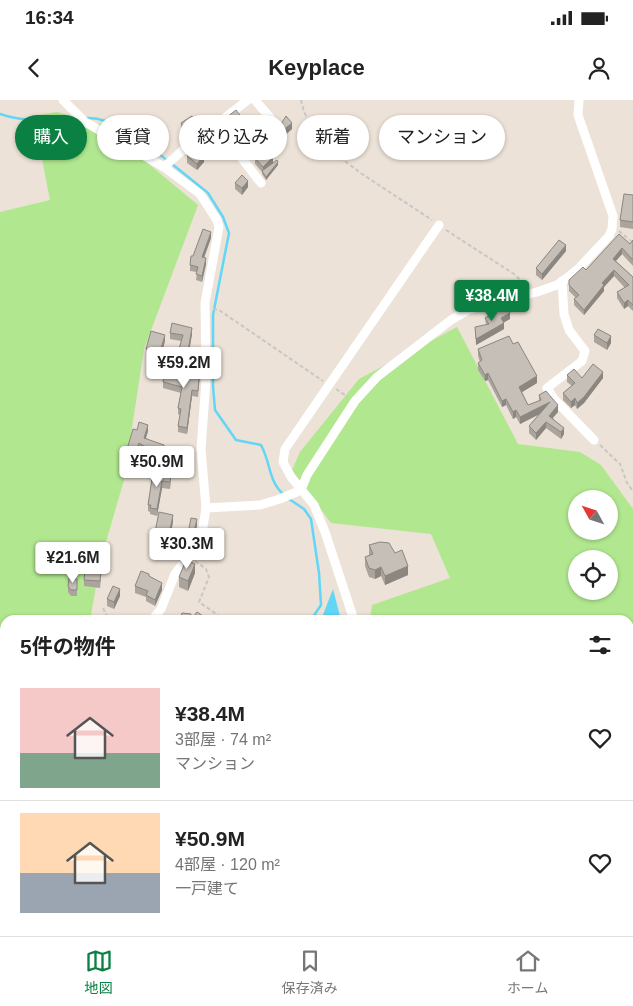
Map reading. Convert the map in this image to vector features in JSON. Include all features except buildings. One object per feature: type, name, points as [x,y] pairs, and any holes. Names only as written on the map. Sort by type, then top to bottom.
[{"type":"street","points":[[63,100],[85,122],[166,165],[200,194],[217,220],[219,227],[205,308],[206,380],[201,450],[206,508],[200,541],[175,574],[169,593],[156,615]]},
{"type":"street","points":[[229,115],[248,100]]},
{"type":"street","points":[[254,100],[267,115]]},
{"type":"street","points":[[206,508],[260,505],[301,490],[307,475],[355,401],[377,377],[468,310],[532,293],[562,282],[578,270],[609,236],[613,226],[613,216],[606,191],[578,115],[579,100]]},
{"type":"street","points":[[166,165],[179,154]]},
{"type":"street","points":[[243,160],[261,183]]},
{"type":"street","points":[[352,615],[314,505],[291,477],[283,462],[285,448],[439,225]]},
{"type":"street","points":[[562,282],[564,314],[569,330],[586,351],[582,361],[547,388],[554,399],[594,440]]},
{"type":"path","points":[[301,100],[304,112],[322,144],[362,174],[514,274],[527,285],[532,293]]},
{"type":"path","points":[[613,226],[633,242]]},
{"type":"path","points":[[217,310],[355,401]]},
{"type":"path","points":[[594,440],[620,464],[627,483],[633,491]]},
{"type":"path","points":[[189,556],[206,569],[209,577],[199,602],[218,615]]},
{"type":"path","points":[[103,608],[106,615]]},
{"type":"green space","points":[[57,112],[67,115],[38,115]]},
{"type":"green space","points":[[87,121],[97,124],[97,160],[144,160],[198,205],[144,349],[124,480],[101,559],[91,615],[0,615],[0,212],[50,200],[42,160],[87,160]]},
{"type":"green space","points":[[457,327],[518,444],[580,452],[601,465],[633,509],[633,615],[371,615],[372,605],[450,578],[431,534],[331,523],[292,470],[300,452],[359,379]]},
{"type":"water","points":[[333,589],[340,615],[323,615]]},
{"type":"waterway","points":[[0,114],[15,118]]},
{"type":"waterway","points":[[87,118],[108,121],[118,126],[140,139],[168,161]]},
{"type":"waterway","points":[[172,164],[208,193],[223,217],[229,233],[213,315],[215,410],[236,440],[261,445],[272,478],[284,495]]},
{"type":"waterway","points":[[289,499],[304,509],[311,519],[319,573],[321,605],[314,615]]}]
